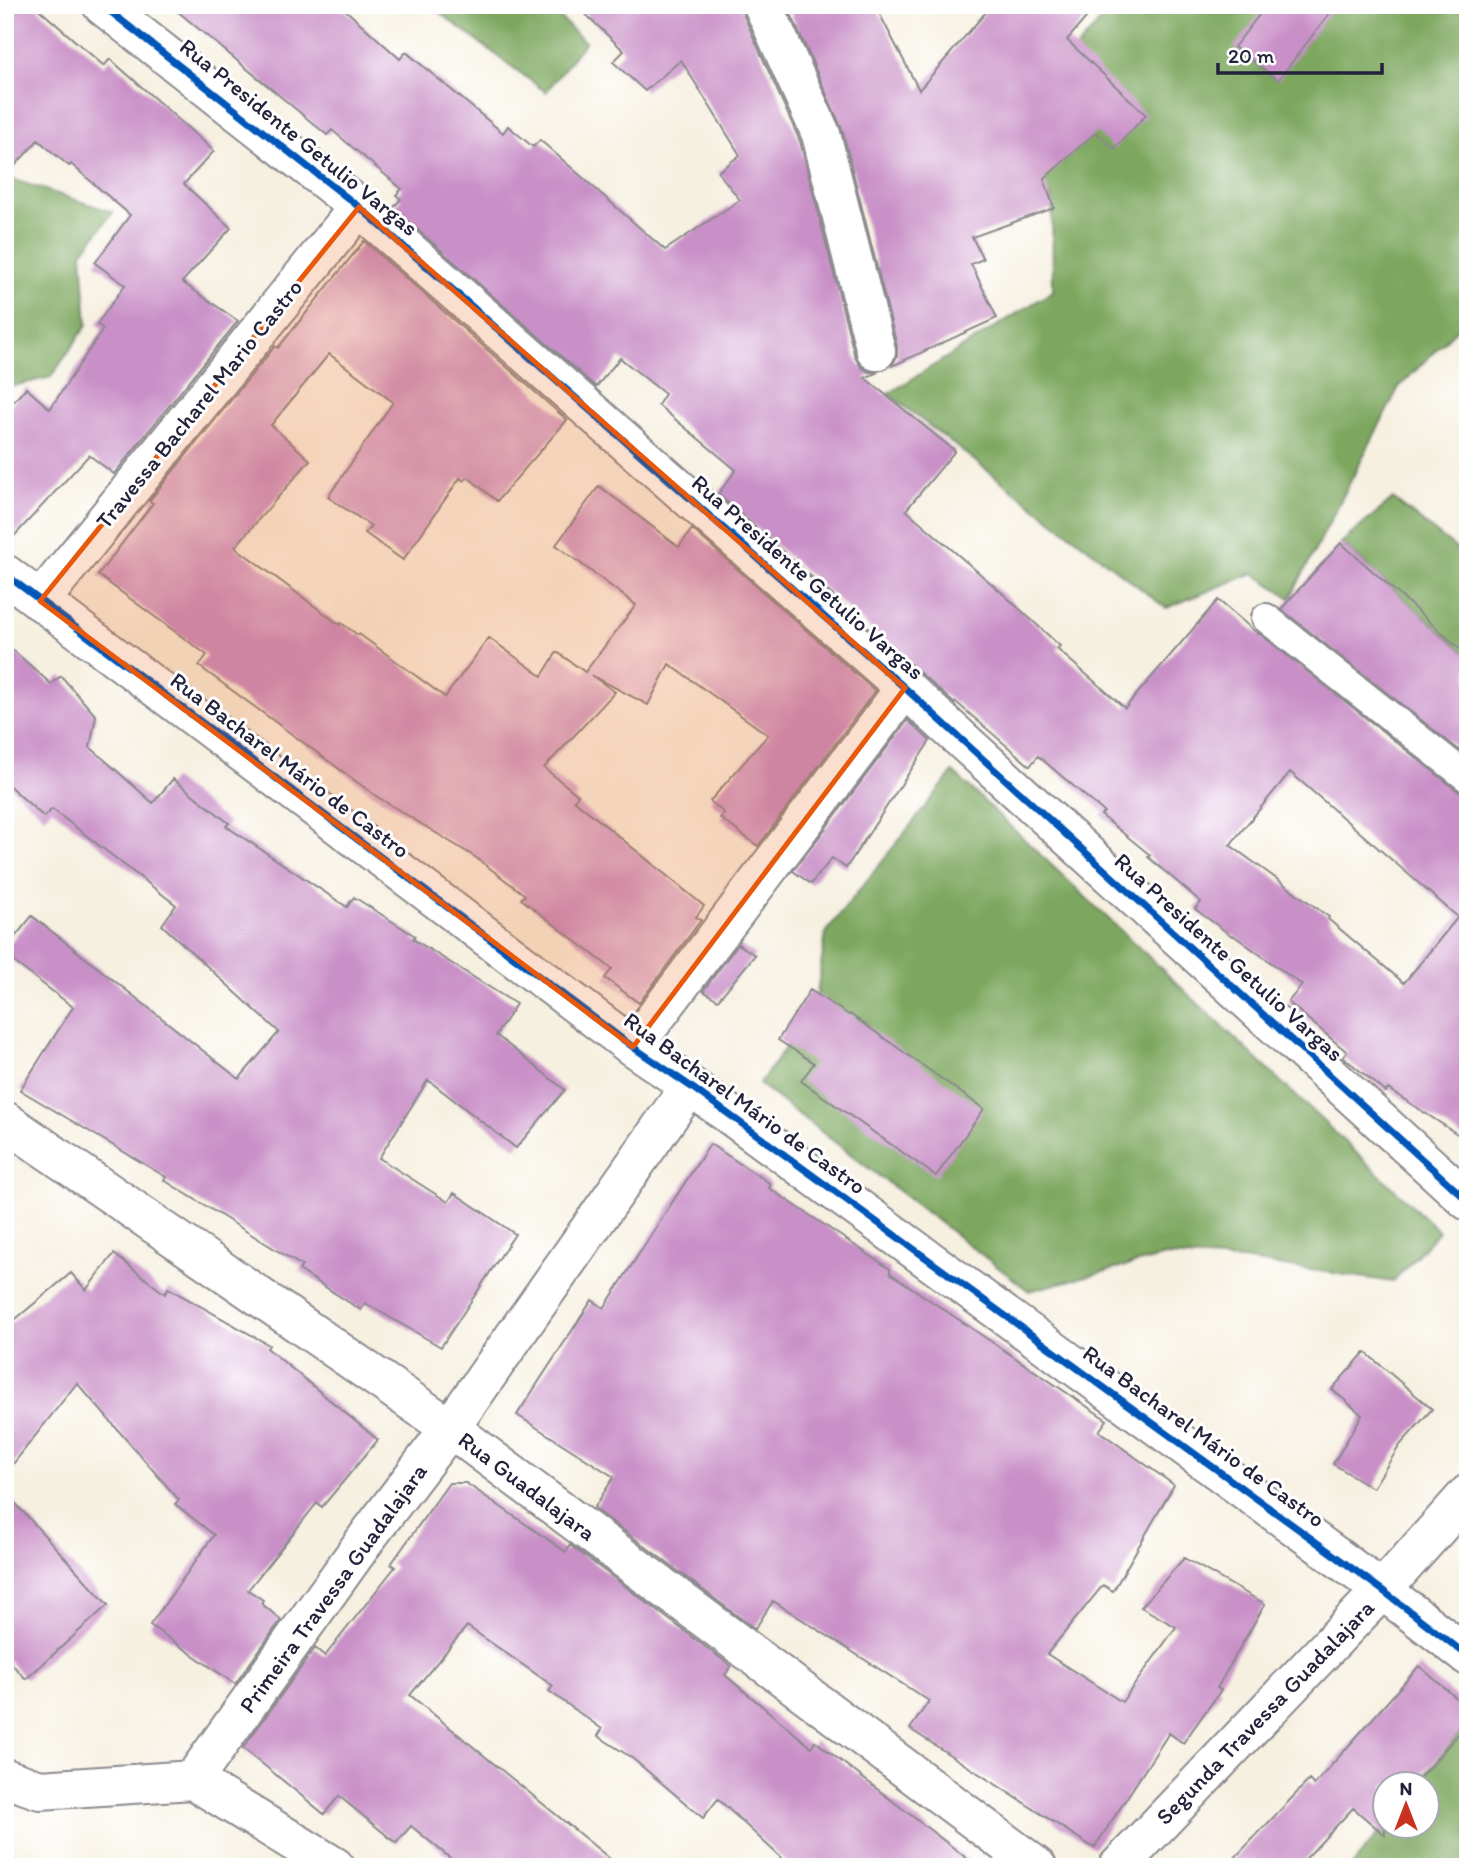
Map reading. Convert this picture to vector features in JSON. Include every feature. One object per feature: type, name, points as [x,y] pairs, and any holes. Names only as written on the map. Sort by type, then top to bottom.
[{"type":"street","name":"Rua Presidente Getulio Vargas","points":[[102,5],[359,207],[905,688],[1468,1201]]},
{"type":"street","points":[[763,5],[821,134],[876,351]]},
{"type":"street","name":"Travessa Bacharel Mario Castro","points":[[40,601],[359,207]]},
{"type":"street","name":"Rua Bacharel Mário de Castro","points":[[5,574],[633,1047],[1382,1590],[1468,1656]]},
{"type":"street","points":[[633,1047],[905,688]]},
{"type":"street","name":"Primeira Travessa Guadalajara","points":[[193,1780],[371,1532],[450,1428],[690,1086]]},
{"type":"street","name":"Rua Guadalajara","points":[[5,1121],[450,1428],[1037,1867]]},
{"type":"street","name":"Segunda Travessa Guadalajara","points":[[1118,1867],[1382,1590],[1468,1494]]},
{"type":"street","points":[[5,1778],[40,1790],[193,1780],[335,1867]]},
{"type":"lane","points":[[1266,618],[1468,778]]},
{"type":"highlighted area","points":[[359,207],[905,688],[633,1047],[40,601]]},
{"type":"green space","points":[[429,5],[547,5],[585,42],[546,92]]},
{"type":"green space","points":[[1114,5],[1468,5],[1468,318],[1399,387],[1290,599],[1253,573],[1166,608],[888,394],[1053,291],[1052,198],[1011,156],[1042,89]]},
{"type":"green space","points":[[5,177],[113,212],[82,253],[87,325],[51,377],[5,388]]},
{"type":"green space","points":[[1393,499],[1468,558],[1468,656],[1341,543]]},
{"type":"green space","points":[[953,772],[1439,1231],[1393,1282],[1242,1260],[1165,1256],[1029,1291],[759,1084],[815,1007],[826,932]]},
{"type":"green space","points":[[1468,1724],[1468,1867],[1351,1867],[1373,1840],[1442,1840],[1442,1770],[1430,1770]]},
{"type":"building","points":[[5,5],[34,5],[104,66],[110,59],[214,151],[184,184],[231,228],[182,282],[238,321],[114,474],[89,455],[5,546],[5,411],[26,388],[50,409],[103,329],[97,324],[125,285],[95,263],[130,215],[71,164],[69,166],[38,140],[5,177]]},
{"type":"building","points":[[170,5],[340,5],[400,59],[406,52],[503,133],[508,126],[533,147],[540,140],[665,250],[740,200],[718,172],[740,155],[681,60],[645,91],[613,62],[624,51],[576,5],[742,5],[743,14],[800,141],[855,357],[861,367],[869,372],[878,372],[865,378],[955,451],[906,510],[1001,592],[1060,646],[1057,649],[1125,708],[1218,600],[1458,791],[1468,794],[1468,1141],[1388,1089],[1386,1092],[1343,1057],[1347,1052],[1288,1002],[1302,985],[1195,909],[1201,902],[1101,815],[1104,812],[1038,756],[1030,766],[956,702],[955,704],[718,494],[736,470],[658,405],[665,394],[620,358],[596,387],[393,208],[401,199],[396,195],[402,189],[332,130],[327,135]],"holes":[[[1290,772],[1458,917],[1404,983],[1328,919],[1329,917],[1230,845]]]},
{"type":"building","points":[[787,5],[875,5],[919,90],[992,5],[1097,5],[1067,40],[1146,115],[1114,149],[1096,132],[1044,179],[1054,208],[972,237],[983,259],[971,264],[997,318],[892,366],[897,356],[897,346],[842,129]]},
{"type":"building","points":[[1267,5],[1336,5],[1278,80],[1234,47]]},
{"type":"building","points":[[364,241],[567,420],[497,501],[468,477],[464,481],[460,478],[403,560],[365,533],[371,526],[328,497],[393,402],[329,354],[271,425],[310,460],[235,547],[340,625],[341,623],[359,634],[445,697],[489,638],[542,676],[557,652],[585,672],[636,605],[556,545],[599,486],[679,547],[692,529],[875,691],[758,846],[720,818],[724,813],[710,801],[768,735],[669,664],[648,705],[591,675],[615,692],[544,768],[578,795],[574,800],[704,906],[696,917],[701,920],[639,1003],[605,978],[612,969],[521,899],[525,895],[475,857],[376,796],[199,666],[207,655],[98,575],[153,503],[149,501]]},
{"type":"building","points":[[1341,543],[1468,656],[1468,757],[1281,609]]},
{"type":"building","points":[[5,643],[51,684],[61,676],[96,716],[90,747],[153,803],[173,779],[229,823],[226,826],[347,907],[354,897],[415,936],[413,939],[516,1004],[496,1035],[565,1090],[516,1148],[428,1080],[379,1158],[448,1202],[454,1193],[515,1234],[441,1347],[365,1303],[361,1310],[299,1270],[302,1266],[164,1180],[166,1177],[20,1090],[73,1007],[5,955],[5,949],[32,916],[239,1079],[279,1032],[162,925],[176,905],[52,809],[44,817],[5,782]]},
{"type":"building","points":[[908,720],[930,741],[846,868],[832,858],[811,884],[793,871]]},
{"type":"building","points":[[738,944],[755,955],[718,1000],[703,991]]},
{"type":"building","points":[[810,990],[850,1014],[984,1109],[936,1176],[801,1081],[814,1063],[778,1040]]},
{"type":"building","points":[[710,1144],[771,1184],[769,1188],[890,1269],[890,1273],[1107,1420],[1099,1431],[1174,1485],[1113,1591],[1103,1585],[1047,1654],[1122,1702],[1176,1627],[1141,1607],[1184,1558],[1265,1604],[1217,1688],[1221,1690],[1183,1743],[1169,1733],[1094,1848],[910,1729],[929,1701],[773,1601],[755,1629],[594,1508],[614,1477],[517,1415],[592,1300],[604,1308]]},
{"type":"building","points":[[114,1254],[165,1294],[168,1288],[269,1345],[267,1348],[378,1440],[322,1507],[317,1503],[248,1590],[263,1600],[261,1603],[281,1620],[235,1684],[150,1625],[214,1535],[175,1504],[179,1500],[77,1383],[5,1474],[5,1328],[71,1273],[86,1290]]},
{"type":"building","points":[[1365,1352],[1432,1409],[1400,1445],[1373,1488],[1333,1464],[1362,1415],[1332,1389]]},
{"type":"building","points":[[449,1483],[466,1483],[566,1552],[570,1545],[731,1666],[725,1675],[811,1747],[815,1741],[978,1867],[791,1867],[718,1799],[703,1818],[632,1758],[598,1736],[602,1729],[549,1691],[553,1686],[467,1626],[410,1695],[620,1867],[461,1867],[411,1826],[396,1843],[339,1796],[324,1814],[243,1748],[315,1648],[325,1656],[395,1567],[391,1564]]},
{"type":"building","points":[[5,1492],[108,1605],[26,1679],[5,1657]]},
{"type":"building","points":[[1419,1666],[1468,1708],[1468,1723],[1426,1770],[1372,1770],[1372,1824],[1353,1808],[1298,1867],[1226,1867],[1309,1780],[1314,1785]]},
{"type":"cycle path","points":[[102,5],[359,207],[905,688],[1468,1201]]},
{"type":"cycle path","points":[[5,574],[633,1047],[1382,1590],[1468,1656]]}]
